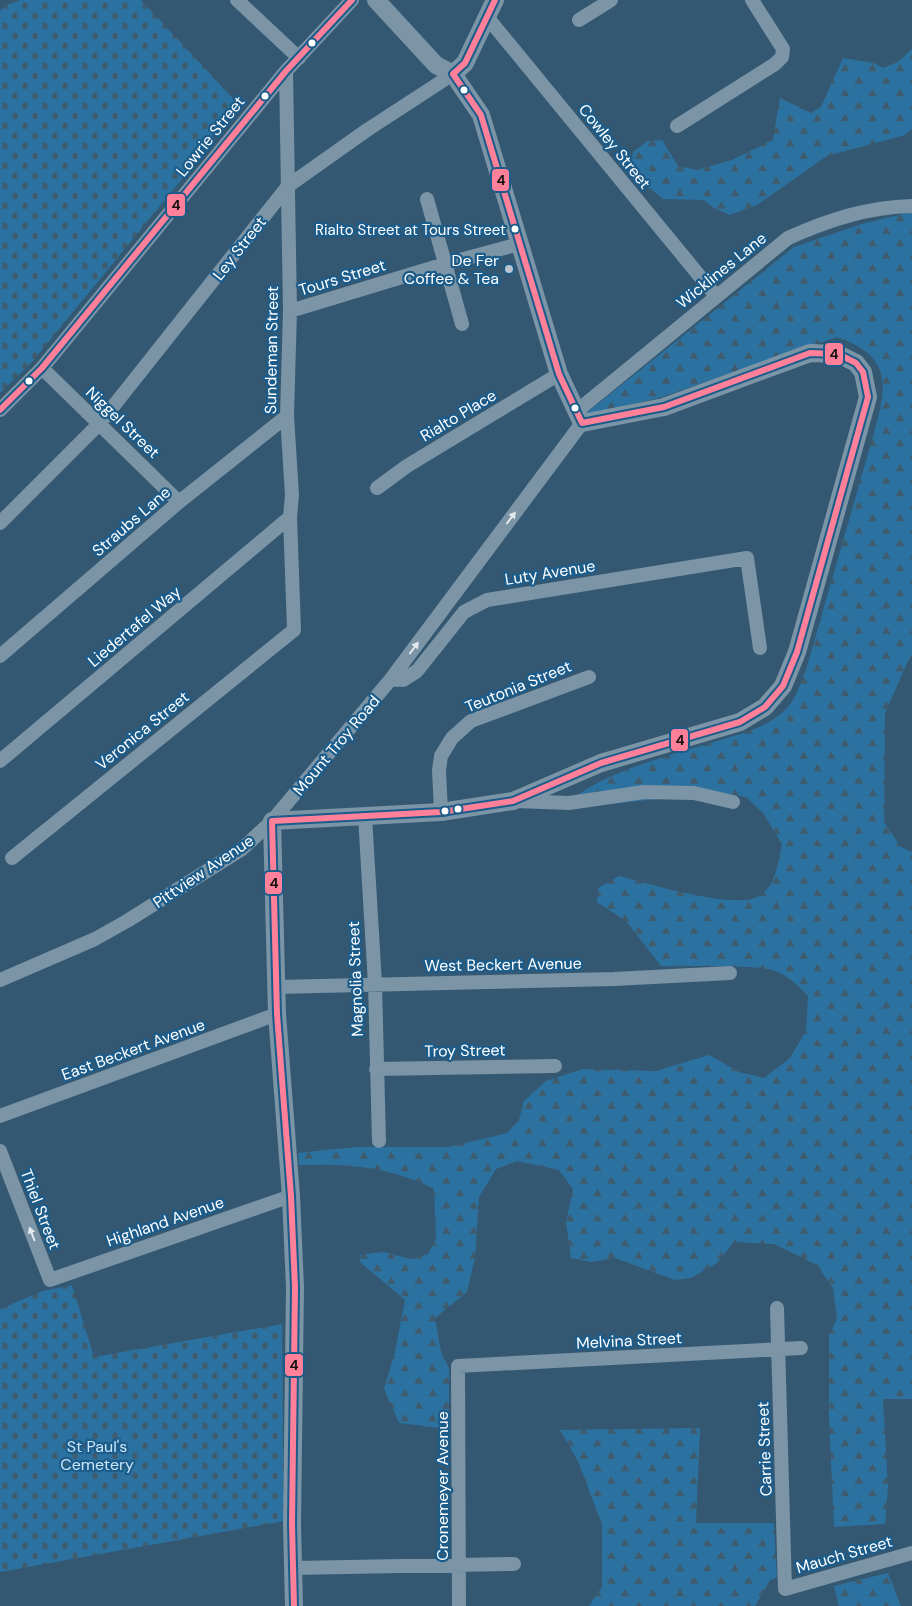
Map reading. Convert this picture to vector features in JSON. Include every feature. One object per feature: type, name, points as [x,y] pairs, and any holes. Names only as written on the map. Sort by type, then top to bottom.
[{"type":"street","points":[[237,0],[299,58]]},
{"type":"street","points":[[376,0],[436,65],[453,74],[481,115],[559,374],[579,417],[664,407],[810,353],[827,352],[847,357],[863,372],[867,384],[865,411],[797,652],[783,686],[765,707],[740,722],[601,763],[513,801]]},
{"type":"street","name":"Ley Street","points":[[0,523],[100,423],[288,186],[367,130],[453,74],[465,63],[495,0]]},
{"type":"street","points":[[579,20],[611,0]]},
{"type":"street","points":[[677,126],[775,64],[782,57],[783,50],[752,0]]},
{"type":"street","name":"Lowrie Street","points":[[0,410],[42,368],[286,71],[350,2]]},
{"type":"street","name":"Cowley Street","points":[[487,17],[716,296]]},
{"type":"street","name":"Sundeman Street","points":[[286,71],[290,311],[287,416],[292,494],[290,517],[294,630]]},
{"type":"street","points":[[427,199],[462,324]]},
{"type":"street","name":"Wicklines Lane","points":[[579,417],[716,296],[788,238],[859,212],[912,206]]},
{"type":"street","name":"Tours Street","points":[[290,311],[445,264],[519,244]]},
{"type":"street","name":"Niggel Street","points":[[42,368],[179,502]]},
{"type":"street","name":"Rialto Place","points":[[377,488],[407,466],[559,374]]},
{"type":"street","name":"Straubs Lane","points":[[0,656],[179,502],[287,416]]},
{"type":"street","name":"Mount Troy Road","points":[[272,821],[391,678],[579,417]]},
{"type":"street","name":"Liedertafel Way","points":[[0,761],[290,517]]},
{"type":"street","name":"Luty Avenue","points":[[391,678],[403,680],[417,671],[464,612],[487,600],[747,558],[760,648]]},
{"type":"street","name":"Veronica Street","points":[[12,858],[294,630]]},
{"type":"street","name":"Teutonia Street","points":[[441,812],[439,770],[441,756],[452,738],[471,721],[589,677]]},
{"type":"street","points":[[294,1606],[295,1288],[291,1196],[278,1014],[272,821],[441,812],[513,801],[569,803],[644,792],[694,793],[733,802]]},
{"type":"street","name":"Magnolia Street","points":[[365,816],[375,984],[379,1141]]},
{"type":"street","name":"Pittview Avenue","points":[[0,980],[95,939],[127,921],[242,849],[272,821]]},
{"type":"street","name":"West Beckert Avenue","points":[[277,987],[614,979],[730,973]]},
{"type":"street","name":"East Beckert Avenue","points":[[0,1116],[278,1014]]},
{"type":"street","name":"Troy Street","points":[[376,1069],[555,1066]]},
{"type":"street","name":"Thiel Street","points":[[0,1151],[50,1280]]},
{"type":"street","name":"Highland Avenue","points":[[50,1280],[291,1196]]},
{"type":"street","name":"Carrie Street","points":[[777,1308],[785,1589]]},
{"type":"street","name":"Melvina Street","points":[[458,1366],[801,1348]]},
{"type":"street","name":"Cronemeyer Avenue","points":[[458,1366],[459,1606]]},
{"type":"street","name":"Mauch Street","points":[[785,1589],[912,1554]]},
{"type":"street","points":[[293,1568],[514,1564]]},
{"type":"green space","points":[[21,0],[141,0],[241,107],[32,362],[0,393],[0,11],[4,6]]},
{"type":"green space","points":[[912,49],[912,129],[905,135],[827,156],[757,205],[730,215],[714,208],[704,200],[663,199],[644,184],[631,166],[633,152],[648,141],[662,140],[678,166],[697,170],[732,160],[773,140],[780,98],[811,113],[821,107],[843,58],[873,63],[883,68],[898,62]]},
{"type":"green space","points":[[912,212],[912,656],[885,713],[884,822],[901,847],[912,852],[912,1399],[883,1399],[888,1487],[885,1524],[834,1527],[829,1417],[829,1335],[837,1319],[833,1288],[817,1265],[774,1244],[734,1242],[717,1263],[691,1278],[675,1280],[615,1258],[591,1262],[571,1258],[566,1222],[573,1189],[559,1170],[517,1161],[496,1169],[479,1197],[475,1257],[467,1292],[435,1318],[441,1352],[449,1368],[449,1429],[399,1423],[384,1389],[395,1352],[405,1300],[360,1262],[360,1255],[383,1252],[411,1259],[428,1254],[436,1239],[434,1189],[401,1175],[368,1168],[335,1165],[299,1165],[298,1153],[357,1147],[449,1147],[507,1133],[519,1120],[524,1101],[546,1081],[583,1069],[656,1071],[709,1055],[739,1072],[764,1078],[790,1058],[806,1031],[808,996],[794,982],[778,972],[755,967],[661,966],[626,921],[597,902],[598,888],[619,876],[670,890],[714,898],[750,899],[761,895],[774,878],[782,844],[763,813],[746,797],[719,792],[594,806],[570,802],[601,781],[621,772],[756,728],[779,716],[789,706],[806,670],[872,440],[881,405],[882,377],[878,365],[869,355],[856,345],[837,337],[659,398],[584,415],[794,247],[865,223]]},
{"type":"green space","name":"St Paul's Cemetery","points":[[72,1285],[94,1357],[282,1324],[284,1521],[0,1572],[0,1309],[43,1291]]},
{"type":"green space","points":[[700,1428],[696,1523],[774,1523],[777,1578],[770,1580],[755,1606],[589,1606],[602,1587],[602,1525],[578,1461],[560,1430]]},
{"type":"green space","points":[[888,1573],[901,1606],[839,1606],[834,1586]]},
{"type":"transit line","name":"4","points":[[0,410],[42,368],[286,71],[352,0]]},
{"type":"transit line","name":"4","points":[[294,1606],[292,1524],[295,1287],[291,1196],[277,1014],[272,821],[441,812],[513,801],[601,763],[740,722],[765,707],[783,686],[797,652],[868,397],[863,372],[856,363],[838,354],[810,353],[664,407],[582,423],[559,374],[481,115],[453,74],[465,63],[495,0]]},
{"type":"place","name":"Rialto Street at Tours Street","points":[[515,229]]},
{"type":"place","name":"De Fer Coffee & Tea","points":[[509,269]]}]
